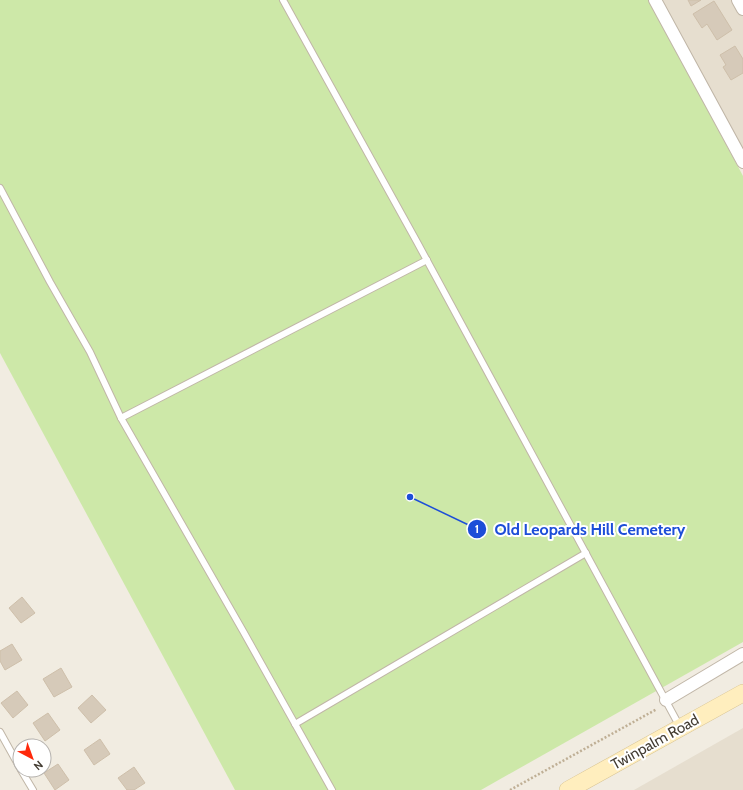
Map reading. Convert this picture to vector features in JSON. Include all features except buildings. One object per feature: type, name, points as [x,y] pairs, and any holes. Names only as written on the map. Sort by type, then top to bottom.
[{"type":"main road","name":"Twinpalm Road","points":[[568,790],[743,693]]},
{"type":"street","points":[[655,0],[743,162]]},
{"type":"street","points":[[738,0],[743,9]]},
{"type":"street","points":[[667,701],[743,654]]},
{"type":"lane","points":[[283,0],[427,260],[681,728]]},
{"type":"lane","points":[[0,188],[50,282],[90,352],[121,418],[243,630],[332,790]]},
{"type":"lane","points":[[121,418],[427,260]]},
{"type":"lane","points":[[295,724],[586,553]]},
{"type":"lane","points":[[0,732],[12,753]]},
{"type":"lane","points":[[26,778],[32,790]]},
{"type":"path","points":[[510,790],[667,701]]},
{"type":"shaded area","points":[[659,0],[743,0],[743,154]]},
{"type":"shaded area","points":[[743,728],[743,790],[634,790]]},
{"type":"green space","points":[[0,0],[649,0],[743,176],[743,642],[481,790],[235,790],[0,353]]},
{"type":"place","name":"Old Leopards Hill Cemetery","points":[[410,497]]}]
